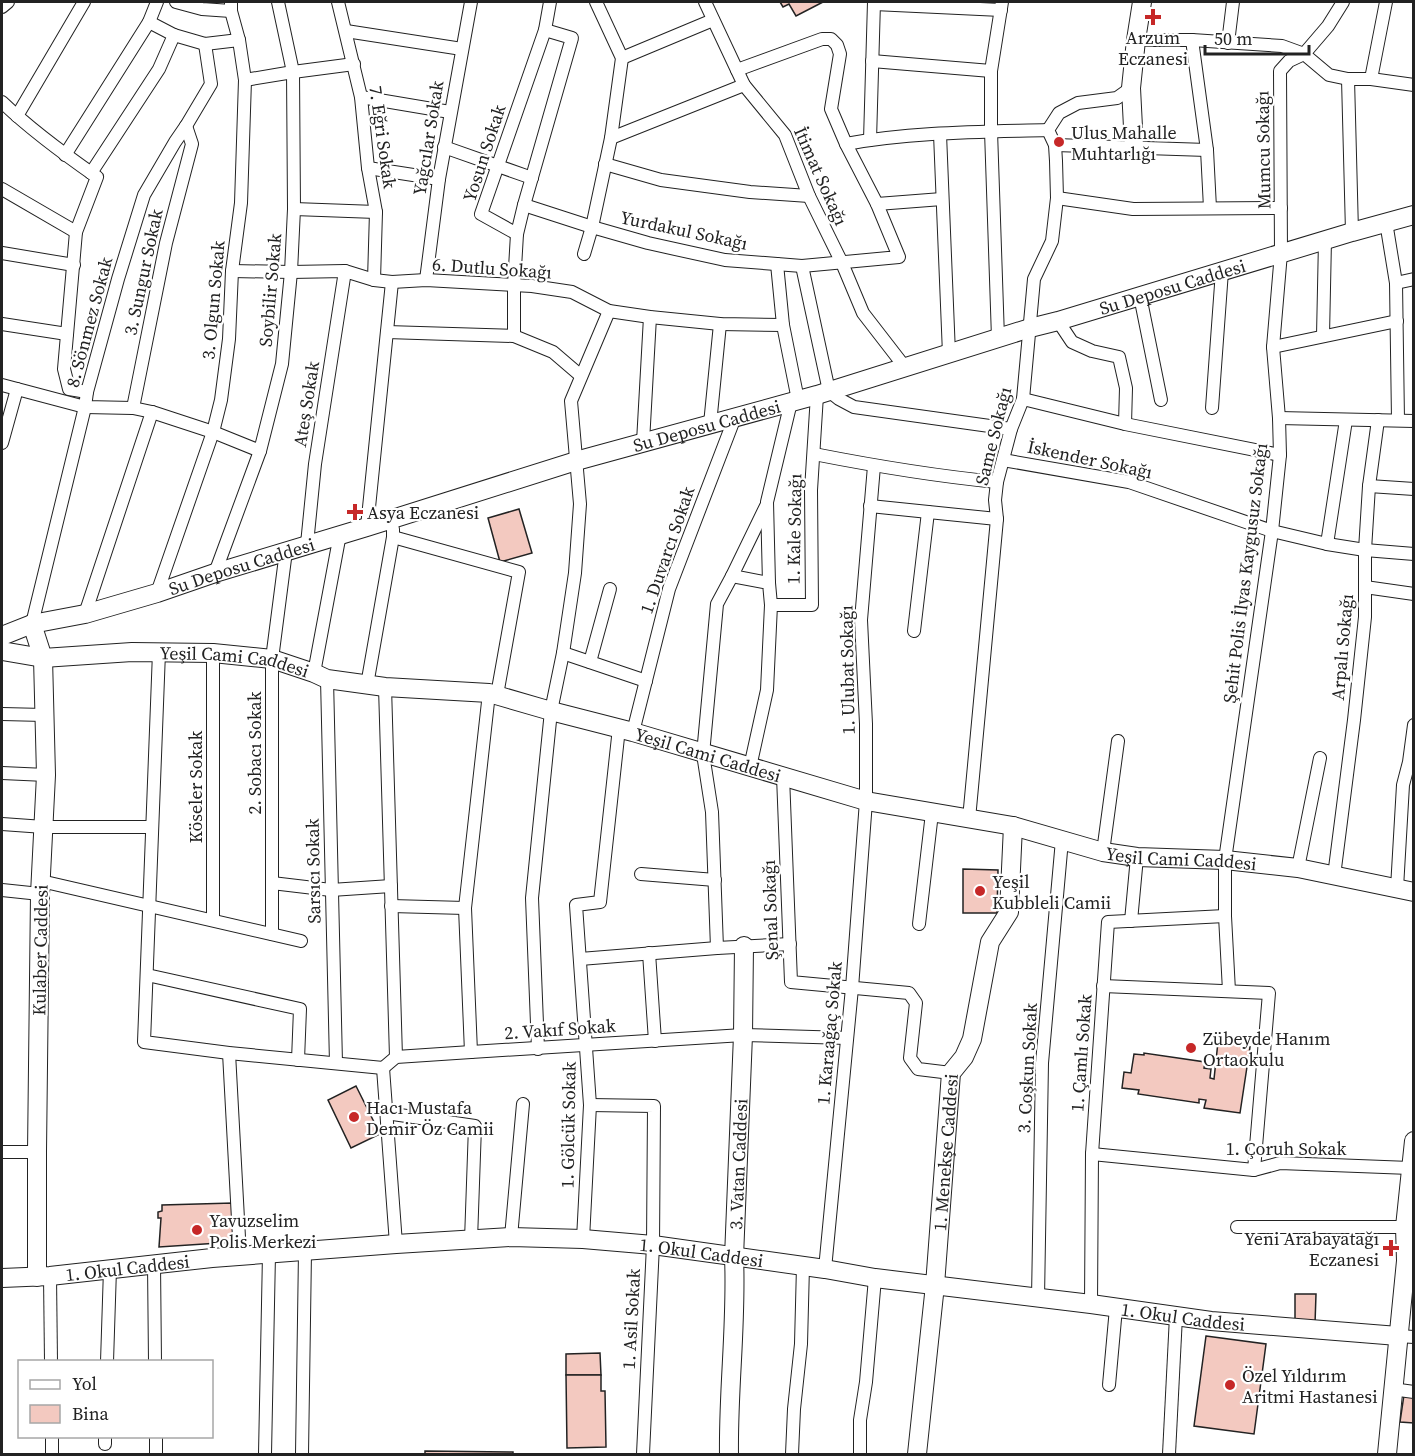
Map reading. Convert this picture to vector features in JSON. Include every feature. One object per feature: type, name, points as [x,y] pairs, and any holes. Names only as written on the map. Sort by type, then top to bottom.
[{"type":"main road","points":[[1134,147],[1131,88],[1142,2]]},
{"type":"main road","name":"Su Deposu Caddesi","points":[[2,636],[32,624],[85,614],[157,593],[340,534],[367,527],[393,527],[576,461],[823,393],[904,366],[1413,215]]},
{"type":"main road","name":"Kulaber Caddesi","points":[[32,624],[43,658],[46,775],[41,887],[36,1152],[43,1277]]},
{"type":"main road","name":"Yeşil Cami Caddesi","points":[[2,651],[43,658],[132,652],[213,653],[272,659],[320,676],[376,686],[493,694],[626,730],[866,801],[1013,826],[1103,852],[1137,857],[1225,860],[1298,868],[1405,890]]},
{"type":"main road","name":"1. Menekşe Caddesi","points":[[917,1455],[935,1285],[951,1073],[964,1057],[972,1039],[990,942],[1009,912],[1013,826]]},
{"type":"main road","name":"3. Vatan Caddesi","points":[[729,1455],[744,946]]},
{"type":"main road","points":[[1387,1455],[1392,1389],[1406,1337],[1410,1261],[1405,1227],[1413,1141]]},
{"type":"main road","name":"1. Okul Caddesi","points":[[2,1278],[43,1277],[154,1264],[396,1244],[511,1237],[584,1239],[653,1245],[875,1278],[1223,1322],[1406,1337]]},
{"type":"street","points":[[2,7],[8,2]]},
{"type":"street","points":[[16,116],[84,2]]},
{"type":"street","points":[[65,155],[149,22],[158,2]]},
{"type":"street","points":[[176,2],[202,9],[231,6]]},
{"type":"street","name":"Soybilir Sokak","points":[[215,573],[260,451],[282,364],[291,272],[294,208],[293,72],[278,2]]},
{"type":"street","name":"7. Eğri Sokak","points":[[338,2],[361,97],[368,168],[376,212],[375,279]]},
{"type":"street","name":"Yağcılar Sokak","points":[[426,280],[444,147],[471,2]]},
{"type":"street","name":"Yosun Sokak","points":[[517,234],[481,214],[545,30],[550,2]]},
{"type":"street","points":[[585,254],[611,138],[622,58],[596,2]]},
{"type":"street","name":"İtimat Sokağı","points":[[705,2],[744,85],[785,135],[809,196],[842,263],[863,313],[904,366]]},
{"type":"street","points":[[1228,43],[1233,2]]},
{"type":"street","name":"Mumcu Sokağı","points":[[1281,254],[1280,71],[1289,61],[1304,54],[1328,26],[1343,2]]},
{"type":"street","points":[[1371,78],[1386,2]]},
{"type":"street","points":[[870,140],[874,3],[1002,6],[990,71],[998,338]]},
{"type":"street","name":"3. Olgun Sokak","points":[[157,593],[213,432],[221,400],[229,339],[232,270],[241,203],[245,80],[231,6]]},
{"type":"street","points":[[622,58],[713,20]]},
{"type":"street","points":[[149,22],[174,35],[205,44],[238,40]]},
{"type":"street","points":[[514,336],[517,234],[572,38],[545,30]]},
{"type":"street","points":[[346,31],[462,50]]},
{"type":"street","points":[[87,392],[69,388],[64,369],[76,232],[94,175],[159,69],[174,35]]},
{"type":"street","points":[[737,69],[822,39],[831,39],[837,45],[840,54],[831,109],[877,204],[942,199]]},
{"type":"street","points":[[1136,40],[1192,40],[1282,46],[1304,54],[1329,75],[1371,78],[1413,85]]},
{"type":"street","points":[[1192,40],[1207,150],[1210,208]]},
{"type":"street","name":"8. Sönmez Sokak","points":[[32,624],[86,407],[87,392],[144,195],[211,84],[205,44]]},
{"type":"street","points":[[872,61],[990,71]]},
{"type":"street","points":[[245,80],[354,64]]},
{"type":"street","points":[[1348,78],[1352,232]]},
{"type":"street","points":[[611,138],[744,85]]},
{"type":"street","points":[[846,144],[940,134],[1048,130],[1059,113],[1078,103],[1118,98],[1131,88]]},
{"type":"street","points":[[361,97],[450,112]]},
{"type":"street","points":[[2,102],[65,155],[94,175]]},
{"type":"street","name":"3. Sungur Sokak","points":[[133,408],[166,243],[192,144],[186,126]]},
{"type":"street","name":"Same Sokağı","points":[[969,819],[997,519],[995,500],[997,482],[1011,429],[1023,399],[1034,279],[1052,241],[1057,198],[1055,145],[1048,130]]},
{"type":"street","points":[[940,134],[949,354]]},
{"type":"street","points":[[1055,145],[1207,150]]},
{"type":"street","points":[[444,147],[532,178]]},
{"type":"street","points":[[605,165],[661,180],[750,192],[809,196]]},
{"type":"street","points":[[368,168],[439,179]]},
{"type":"street","points":[[2,189],[76,232]]},
{"type":"street","points":[[1057,198],[1133,209],[1281,208]]},
{"type":"street","name":"Yurdakul Sokağı","points":[[524,205],[648,243],[725,260],[802,266],[899,257],[877,204]]},
{"type":"street","points":[[294,208],[376,212]]},
{"type":"street","points":[[1386,222],[1396,283],[1398,420]]},
{"type":"street","points":[[1323,336],[1325,240]]},
{"type":"street","points":[[2,253],[74,265]]},
{"type":"street","name":"Şehit Polis İlyas Kaygusuz Sokağı","points":[[1229,991],[1225,860],[1272,531],[1280,455],[1273,347],[1281,254]]},
{"type":"street","points":[[717,948],[712,812],[703,754],[717,604],[767,502],[794,401],[777,264]]},
{"type":"street","name":"1. Kale Sokağı","points":[[750,767],[767,690],[771,605],[812,605],[811,490],[823,393],[802,266]]},
{"type":"street","name":"6. Dutlu Sokağı","points":[[232,270],[291,272],[345,270],[392,282],[426,280],[532,286],[572,292],[609,311],[720,324],[783,325]]},
{"type":"street","name":"Ateş Sokak","points":[[307,544],[315,464],[345,270]]},
{"type":"street","points":[[1212,408],[1222,271]]},
{"type":"street","points":[[1396,283],[1413,279]]},
{"type":"street","points":[[367,527],[392,282]]},
{"type":"street","points":[[1140,296],[1161,400]]},
{"type":"street","points":[[538,1049],[532,898],[551,711],[563,653],[575,573],[579,527],[580,504],[571,400],[609,311]]},
{"type":"street","points":[[643,442],[650,317]]},
{"type":"street","points":[[1058,321],[1072,342],[1092,351],[1119,357],[1126,388],[1125,424]]},
{"type":"street","points":[[1273,347],[1397,321]]},
{"type":"street","points":[[2,324],[68,334]]},
{"type":"street","points":[[710,424],[720,324]]},
{"type":"street","points":[[387,332],[514,336],[553,352],[582,376]]},
{"type":"street","points":[[2,385],[86,407],[133,408],[152,412],[213,432],[260,451]]},
{"type":"street","points":[[2,443],[17,388]]},
{"type":"street","points":[[823,393],[854,406],[1011,429]]},
{"type":"street","points":[[1023,399],[1125,424],[1280,455]]},
{"type":"street","points":[[85,614],[152,412]]},
{"type":"street","name":"1. Duvarcı Sokak","points":[[576,905],[600,902],[626,730],[646,681],[669,589],[735,417]]},
{"type":"street","points":[[1279,418],[1413,421]]},
{"type":"street","points":[[1328,544],[1346,420]]},
{"type":"street","name":"Arpalı Sokağı","points":[[1334,876],[1365,617],[1365,550],[1369,486],[1378,420]]},
{"type":"street","points":[[814,454],[942,477],[997,482]]},
{"type":"street","name":"İskender Sokağı","points":[[1003,460],[1129,482],[1272,531],[1328,544],[1413,554]]},
{"type":"street","name":"1. Ulubat Sokağı","points":[[866,801],[866,724],[861,620],[874,466]]},
{"type":"street","points":[[1369,486],[1413,489]]},
{"type":"street","points":[[767,502],[771,605]]},
{"type":"street","points":[[870,506],[997,519]]},
{"type":"street","points":[[914,631],[928,512]]},
{"type":"street","points":[[159,652],[144,1042],[383,1068],[396,1057],[391,886],[376,686],[393,527],[519,572],[493,694],[465,908],[471,1052]]},
{"type":"street","name":"Sarsıcı Sokak","points":[[336,1063],[331,890],[320,676],[340,534]]},
{"type":"street","name":"2. Sobacı Sokak","points":[[273,934],[272,659],[286,551]]},
{"type":"street","points":[[732,576],[769,583]]},
{"type":"street","points":[[1365,587],[1413,594]]},
{"type":"street","points":[[591,662],[610,589]]},
{"type":"street","name":"Köseler Sokak","points":[[213,653],[213,920]]},
{"type":"street","points":[[563,653],[646,681]]},
{"type":"street","points":[[2,714],[44,715]]},
{"type":"street","points":[[1405,890],[1403,785],[1413,725]]},
{"type":"street","points":[[1103,852],[1118,741]]},
{"type":"street","points":[[1298,868],[1320,758]]},
{"type":"street","points":[[2,773],[46,775]]},
{"type":"street","name":"Şenal Sokağı","points":[[783,776],[792,982],[852,988]]},
{"type":"street","name":"1. Karaağaç Sokak","points":[[825,1269],[852,988],[866,801]]},
{"type":"street","points":[[920,924],[932,813]]},
{"type":"street","points":[[2,824],[152,827]]},
{"type":"street","name":"3. Coşkun Sokak","points":[[1038,1298],[1042,1063],[1062,840]]},
{"type":"street","points":[[1131,921],[1137,857]]},
{"type":"street","points":[[641,874],[715,880]]},
{"type":"street","points":[[273,883],[331,890],[391,886]]},
{"type":"street","points":[[2,890],[41,887],[150,905],[301,941]]},
{"type":"street","name":"1. Gölcük Sokak","points":[[576,905],[590,1105],[584,1239]]},
{"type":"street","points":[[391,906],[465,908]]},
{"type":"street","name":"1. Çamlı Sokak","points":[[1091,1304],[1092,1154],[1108,922],[1225,916]]},
{"type":"street","points":[[580,959],[790,944]]},
{"type":"street","points":[[649,953],[655,1041]]},
{"type":"street","points":[[147,975],[300,1009],[298,1060]]},
{"type":"street","points":[[1103,986],[1269,993],[1254,1170]]},
{"type":"street","points":[[852,988],[909,993],[916,1003],[910,1058],[918,1069],[951,1073]]},
{"type":"street","name":"2. Vakıf Sokak","points":[[396,1057],[743,1035],[847,1038]]},
{"type":"street","points":[[229,1053],[240,1256]]},
{"type":"street","points":[[383,1068],[396,1244]]},
{"type":"street","points":[[511,1237],[523,1104]]},
{"type":"street","name":"1. Asil Sokak","points":[[590,1105],[654,1106],[653,1245],[643,1455]]},
{"type":"street","points":[[386,1113],[475,1126],[471,1240]]},
{"type":"street","points":[[2,1152],[36,1152]]},
{"type":"street","name":"1. Çoruh Sokak","points":[[1092,1154],[1254,1170],[1280,1163],[1411,1176]]},
{"type":"street","points":[[1238,1227],[1405,1227]]},
{"type":"street","points":[[302,1455],[305,1252]]},
{"type":"street","points":[[265,1455],[269,1254]]},
{"type":"street","points":[[154,1264],[155,1360]]},
{"type":"street","points":[[792,1455],[801,1344],[803,1266]]},
{"type":"street","points":[[107,1360],[110,1269]]},
{"type":"street","points":[[43,1277],[51,1360]]},
{"type":"street","points":[[860,1455],[860,1420],[866,1382],[875,1278]]},
{"type":"street","points":[[1109,1385],[1116,1308]]},
{"type":"street","points":[[1169,1455],[1176,1316]]},
{"type":"street","points":[[1392,1389],[1413,1392]]},
{"type":"street","points":[[52,1438],[52,1455]]},
{"type":"street","points":[[156,1438],[156,1455]]},
{"type":"building","points":[[780,2],[823,2],[796,16],[789,4],[783,7]]},
{"type":"building","points":[[519,509],[532,553],[500,562],[488,518]]},
{"type":"building","name":"Yeşil Kubbleli Camii","points":[[963,869],[998,870],[997,913],[963,913]]},
{"type":"building","points":[[1221,1036],[1243,1039],[1242,1046],[1250,1047],[1240,1113],[1204,1108],[1206,1100],[1199,1099],[1199,1103],[1138,1094],[1139,1090],[1122,1088],[1124,1072],[1131,1073],[1134,1054],[1144,1055],[1144,1053],[1205,1062],[1204,1068],[1211,1069],[1210,1078],[1214,1079],[1218,1042],[1220,1043]]},
{"type":"building","name":"Hacı Mustafa Demir Öz Camii","points":[[356,1086],[380,1134],[351,1148],[328,1100]]},
{"type":"building","name":"Yavuzselim Polis Merkezi","points":[[233,1203],[234,1242],[159,1247],[161,1218],[158,1218],[158,1212],[162,1211],[162,1205]]},
{"type":"building","points":[[1295,1294],[1316,1294],[1315,1324],[1295,1324]]},
{"type":"building","name":"Özel Yıldırım Aritmi Hastanesi","points":[[1206,1336],[1266,1344],[1254,1434],[1194,1426]]},
{"type":"building","points":[[600,1353],[601,1375],[566,1375],[566,1354]]},
{"type":"building","points":[[566,1375],[601,1375],[601,1391],[605,1391],[606,1447],[567,1448]]},
{"type":"building","points":[[1404,1395],[1414,1396],[1414,1423],[1400,1422]]},
{"type":"building","points":[[425,1451],[513,1452],[513,1454],[425,1454]]},
{"type":"place","name":"Arzum Eczanesi","points":[[1153,17]]},
{"type":"place","name":"Ulus Mahalle Muhtarlığı","points":[[1059,142]]},
{"type":"place","name":"Asya Eczanesi","points":[[355,512]]},
{"type":"place","name":"Yeşil Kubbleli Camii","points":[[980,891]]},
{"type":"place","name":"Zübeyde Hanım Ortaokulu","points":[[1191,1048]]},
{"type":"place","name":"Hacı Mustafa Demir Öz Camii","points":[[354,1117]]},
{"type":"place","name":"Yavuzselim Polis Merkezi","points":[[197,1230]]},
{"type":"place","name":"Yeni Arabayatağı Eczanesi","points":[[1391,1248]]},
{"type":"place","name":"Özel Yıldırım Aritmi Hastanesi","points":[[1230,1385]]}]
